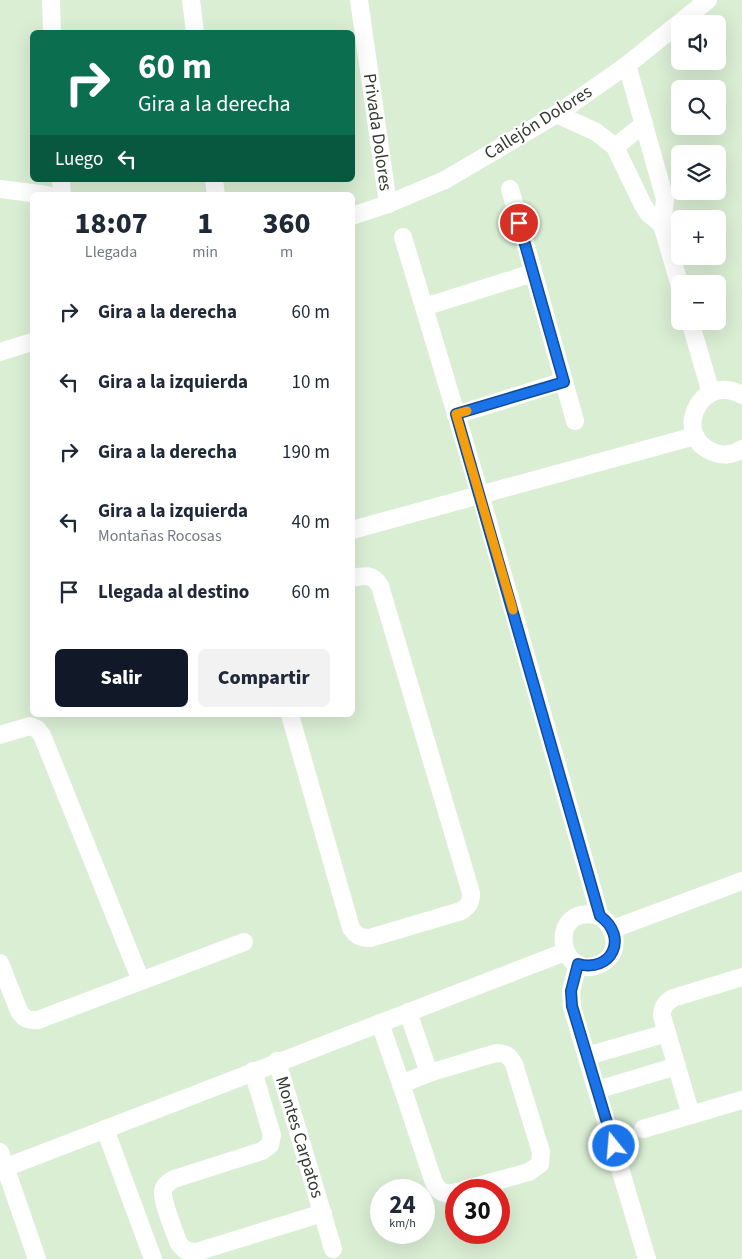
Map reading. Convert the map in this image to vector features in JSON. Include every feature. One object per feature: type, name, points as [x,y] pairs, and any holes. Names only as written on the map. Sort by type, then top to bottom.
[{"type":"street","points":[[50,0],[52,30]]},
{"type":"street","points":[[191,0],[195,30]]},
{"type":"street","name":"Privada Dolores","points":[[359,0],[388,204]]},
{"type":"street","name":"Callejón Dolores","points":[[355,215],[388,204],[445,180],[557,114],[627,65],[708,0]]},
{"type":"street","points":[[627,65],[665,199],[662,225],[677,275]]},
{"type":"street","points":[[557,114],[596,132],[614,147],[643,205],[648,213],[662,225]]},
{"type":"street","points":[[614,147],[644,124]]},
{"type":"street","points":[[0,189],[30,193]]},
{"type":"street","points":[[510,190],[575,421]]},
{"type":"street","points":[[403,237],[480,494],[600,916]]},
{"type":"street","points":[[424,307],[533,272]]},
{"type":"street","points":[[693,330],[711,393]]},
{"type":"street","points":[[0,352],[30,343]]},
{"type":"street","points":[[456,414],[564,382]]},
{"type":"street","points":[[742,395],[731,390],[711,393],[703,398],[694,411],[692,426],[695,436],[701,444],[718,454],[729,454],[742,449]]},
{"type":"street","points":[[355,529],[695,436]]},
{"type":"street","points":[[291,717],[351,928],[355,935],[362,938],[370,938],[461,911],[467,907],[471,900],[471,892],[380,586],[376,579],[370,576],[355,578]]},
{"type":"street","points":[[0,735],[30,726],[37,729],[42,735],[141,981]]},
{"type":"street","points":[[613,929],[742,881]]},
{"type":"street","points":[[582,915],[600,916],[613,929],[614,947],[604,962],[596,966],[578,964],[570,959],[565,952],[562,943],[567,925],[582,915]]},
{"type":"street","points":[[0,963],[23,1017],[30,1020],[38,1020],[244,942]]},
{"type":"street","points":[[37,1259],[3,1160],[105,1129],[277,1061],[565,952]]},
{"type":"street","points":[[578,964],[571,991],[572,1006],[647,1259]]},
{"type":"street","points":[[691,1115],[662,1016],[662,1008],[666,1002],[673,998],[742,977]]},
{"type":"street","points":[[408,1012],[429,1073]]},
{"type":"street","points":[[380,1023],[434,1183],[437,1190],[445,1193]]},
{"type":"street","points":[[587,1056],[667,1033]]},
{"type":"street","points":[[401,1084],[429,1073],[496,1053],[504,1053],[510,1057],[514,1064],[541,1152],[540,1164],[529,1172],[503,1179]]},
{"type":"street","name":"Montes Carpatos","points":[[277,1061],[334,1249]]},
{"type":"street","points":[[597,1090],[677,1066]]},
{"type":"street","name":"Montes Carpatos","points":[[253,1071],[272,1135],[270,1145],[262,1151],[174,1179],[167,1183],[163,1190],[164,1198],[178,1242],[182,1249],[196,1252],[323,1213]]},
{"type":"street","points":[[643,1129],[742,1100]]},
{"type":"street","points":[[105,1129],[153,1259]]},
{"type":"slow traffic","points":[[467,411],[456,414],[513,610]]},
{"type":"route","points":[[519,223],[564,382],[456,414],[600,916],[613,929],[615,938],[614,947],[604,962],[596,966],[578,964],[571,991],[572,1006],[614,1146]]}]
